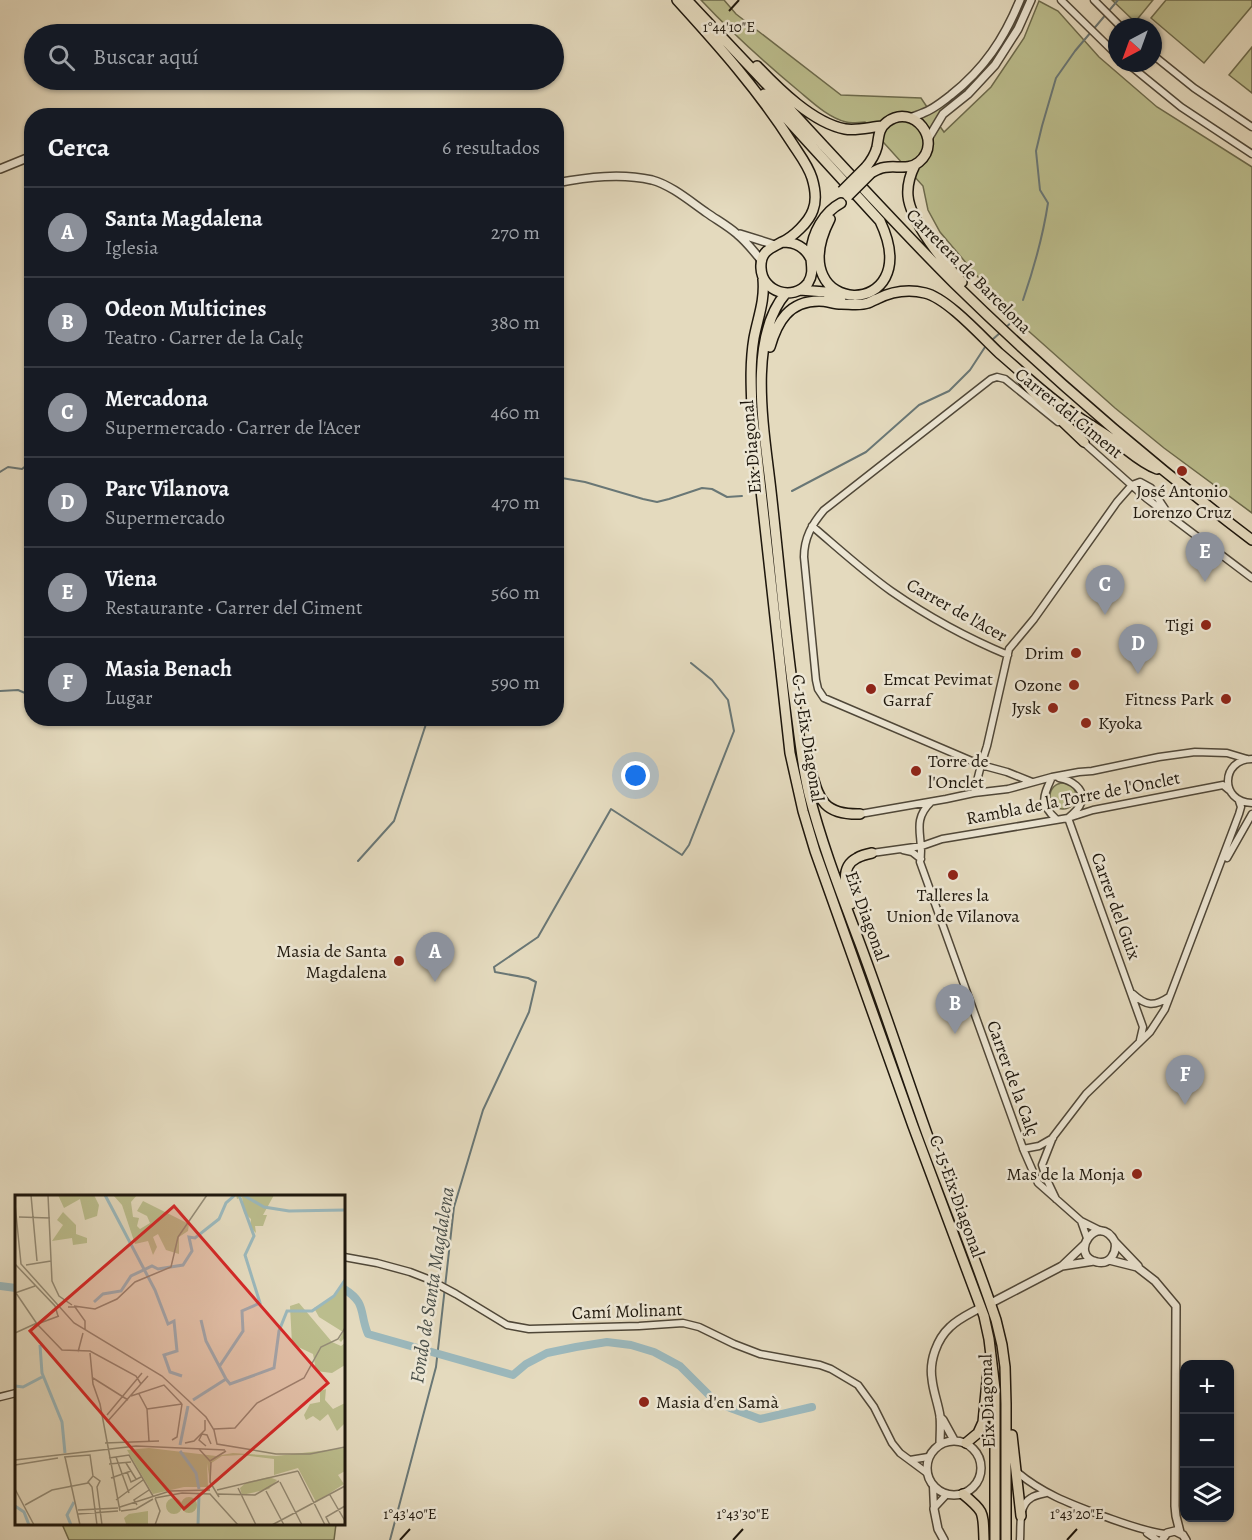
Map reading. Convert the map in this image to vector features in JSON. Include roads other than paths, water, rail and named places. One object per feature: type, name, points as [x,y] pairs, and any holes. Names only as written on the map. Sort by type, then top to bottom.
[{"type":"highway","points":[[677,0],[734,65],[782,127],[812,176],[815,192],[814,209],[800,230],[782,243]]},
{"type":"highway","name":"Carretera de Barcelona","points":[[687,0],[954,283],[993,317],[1034,358],[1166,472],[1252,540]]},
{"type":"highway","points":[[732,48],[740,51],[787,94],[820,119],[845,129],[860,129],[883,126],[895,118],[902,117],[917,121],[923,127],[928,139],[926,154],[915,165],[904,168],[868,170]]},
{"type":"highway","points":[[734,65],[744,73],[880,221],[889,248],[886,276],[877,288],[862,295],[842,294],[836,291],[826,281],[820,267],[822,236],[844,197]]},
{"type":"highway","points":[[800,290],[812,275],[812,243],[818,228],[868,170],[878,146],[878,135],[883,126]]},
{"type":"highway","points":[[878,146],[883,159],[895,167]]},
{"type":"highway","points":[[915,165],[908,182],[908,198],[915,220],[954,274],[993,317]]},
{"type":"highway","points":[[844,197],[824,209],[807,230],[767,250],[761,270],[764,279],[773,289],[786,293],[800,290],[825,292],[846,304]]},
{"type":"highway","points":[[782,243],[803,248],[811,259]]},
{"type":"highway","name":"C-15 Eix Diagonal","points":[[764,279],[765,292],[754,338],[752,358],[752,409],[790,753],[814,851],[984,1316],[995,1389]]},
{"type":"highway","points":[[762,359],[769,347],[775,328],[787,312],[797,306],[820,301],[836,304],[868,303],[895,291],[927,294],[944,302],[1058,403],[1147,465],[1166,472]]},
{"type":"highway","name":"Eix Diagonal","points":[[786,293],[770,321],[762,359],[761,384],[801,748],[808,791],[837,883],[996,1320],[1005,1367],[1006,1540]]},
{"type":"highway","points":[[1000,354],[1001,358],[1040,400],[1084,442]]},
{"type":"highway","points":[[801,748],[808,759],[815,788],[823,802],[844,814],[860,814]]},
{"type":"highway","points":[[854,927],[854,915],[845,878],[848,866],[856,858],[872,853]]},
{"type":"highway","points":[[966,1443],[978,1433],[983,1422],[988,1371],[992,1360]]},
{"type":"highway","name":"Eix Diagonal","points":[[995,1389],[995,1540]]},
{"type":"highway","points":[[1006,1428],[1012,1436],[1021,1516]]},
{"type":"highway","points":[[963,1494],[983,1514],[984,1540]]},
{"type":"street","points":[[910,118],[942,102],[980,68],[1006,30],[1020,0]]},
{"type":"street","points":[[1061,0],[1108,47]]},
{"type":"street","points":[[1094,0],[1112,18]]},
{"type":"street","points":[[928,139],[943,114],[968,93],[995,65],[1011,42],[1031,2]]},
{"type":"street","points":[[1162,62],[1194,88],[1252,127]]},
{"type":"street","points":[[1138,72],[1181,108],[1252,154]]},
{"type":"street","points":[[0,169],[24,159]]},
{"type":"street","points":[[564,181],[623,176],[659,183],[684,196],[736,233],[762,261]]},
{"type":"street","points":[[736,233],[782,243]]},
{"type":"street","name":"Carrer del Ciment","points":[[812,526],[825,510],[983,384],[997,377],[1005,379],[1084,442],[1132,485],[1140,482],[1150,488],[1169,515],[1252,578]]},
{"type":"street","name":"Carrer de l'Acer","points":[[812,526],[890,590],[978,642],[1008,655],[1009,649],[1034,619],[1117,502],[1132,485]]},
{"type":"street","points":[[812,526],[804,547],[804,557],[816,680],[818,689],[824,698],[981,765],[1032,782]]},
{"type":"street","points":[[974,792],[1008,655]]},
{"type":"street","name":"Rambla de la Torre de l'Onclet","points":[[860,814],[974,792],[1008,789],[1053,777],[1195,752],[1227,753],[1249,759]]},
{"type":"street","points":[[1058,1202],[1042,1165],[1053,1137],[1086,1094],[1150,1032],[1165,1009],[1218,874],[1241,807],[1239,801],[1229,790],[1230,771],[1239,762],[1249,759]]},
{"type":"street","points":[[1056,819],[1048,811],[1044,801],[1053,777],[1070,780],[1080,791],[1081,805],[1068,818]]},
{"type":"street","name":"Rambla de la Torre de l'Onclet","points":[[872,853],[922,846],[942,839],[1068,818],[1092,810],[1223,785],[1229,790]]},
{"type":"street","points":[[1239,801],[1252,803]]},
{"type":"street","points":[[922,846],[918,824],[924,808],[931,802]]},
{"type":"street","points":[[1072,829],[1081,814]]},
{"type":"street","points":[[1218,874],[1252,814]]},
{"type":"street","name":"Carrer del Guix","points":[[1068,818],[1143,1027],[1142,1038],[1136,1046]]},
{"type":"street","name":"Carrer de la Calç","points":[[922,846],[920,862],[1023,1149],[1038,1183],[1081,1221],[1101,1231]]},
{"type":"street","points":[[897,849],[912,852],[921,859]]},
{"type":"street","points":[[1132,993],[1140,1001],[1149,1004],[1162,1002],[1170,997]]},
{"type":"street","points":[[1023,1149],[1040,1146],[1053,1137]]},
{"type":"street","points":[[1081,1221],[1087,1254],[1094,1261]]},
{"type":"street","points":[[993,1302],[1062,1266],[1094,1232],[1109,1233],[1144,1272]]},
{"type":"street","points":[[1062,1266],[1109,1260],[1115,1254],[1115,1242]]},
{"type":"street","name":"Camí Molinant","points":[[345,1257],[377,1263],[428,1279],[507,1325],[519,1328],[683,1323],[699,1327],[760,1354],[831,1369],[858,1385],[874,1407],[892,1443],[900,1453],[927,1473]]},
{"type":"street","points":[[1109,1260],[1137,1267],[1155,1281],[1176,1306],[1176,1516],[1180,1532],[1186,1540]]},
{"type":"street","points":[[940,1444],[940,1417],[931,1378],[934,1354],[950,1327],[978,1309]]},
{"type":"street","points":[[0,1397],[15,1393]]},
{"type":"street","points":[[940,1417],[954,1440]]},
{"type":"street","points":[[933,1486],[946,1494],[955,1495],[970,1490],[980,1478],[981,1462],[978,1454],[966,1443],[954,1440],[940,1444],[928,1457],[927,1473],[933,1486],[938,1529],[944,1540]]},
{"type":"street","points":[[910,1460],[928,1457]]},
{"type":"street","points":[[1016,1472],[1046,1493],[1144,1531],[1166,1535],[1180,1532]]},
{"type":"street","points":[[1020,1540],[1024,1504],[1030,1498],[1046,1493]]},
{"type":"street","points":[[934,1509],[946,1494]]},
{"type":"street","points":[[1166,1535],[1176,1516]]},
{"type":"street","points":[[1144,1531],[1157,1540]]},
{"type":"waterway","points":[[1023,300],[1038,252],[1048,203],[1040,190],[1036,151],[1056,78],[1075,51],[1118,0]]},
{"type":"waterway","points":[[1005,328],[1016,315]]},
{"type":"waterway","points":[[992,340],[1001,332]]},
{"type":"waterway","points":[[792,491],[866,452],[919,405],[949,391],[970,370],[987,344]]},
{"type":"waterway","points":[[0,472],[8,467],[24,467]]},
{"type":"waterway","points":[[564,478],[657,502],[702,488],[712,489],[727,497],[742,496]]},
{"type":"waterway","name":"Fondo de Santa Magdalena","points":[[390,1540],[436,1367],[454,1207],[483,1110],[529,1012],[536,982],[528,978],[495,972],[494,967],[538,937],[611,809],[682,855],[689,845],[734,731],[728,700],[712,680],[691,663]]},
{"type":"waterway","points":[[0,691],[18,690],[24,693]]},
{"type":"waterway","points":[[358,861],[394,821],[425,726]]},
{"type":"waterway","points":[[0,1286],[15,1288]]},
{"type":"waterway","points":[[345,1290],[359,1304],[368,1334],[513,1375],[526,1364],[547,1353],[607,1342],[631,1345],[654,1352],[680,1366],[716,1402],[760,1419],[812,1407]]},
{"type":"place","name":"José Antonio Lorenzo Cruz","points":[[1182,471]]},
{"type":"place","name":"Viena","points":[[1205,582]]},
{"type":"place","name":"Mercadona","points":[[1105,615]]},
{"type":"place","name":"Tigi","points":[[1206,625]]},
{"type":"place","name":"Drim","points":[[1076,653]]},
{"type":"place","name":"Parc Vilanova","points":[[1138,674]]},
{"type":"place","name":"Ozone","points":[[1074,685]]},
{"type":"place","name":"Emcat Pevimat Garraf","points":[[871,689]]},
{"type":"place","name":"Fitness Park","points":[[1226,699]]},
{"type":"place","name":"Jysk","points":[[1053,708]]},
{"type":"place","name":"Kyoka","points":[[1086,723]]},
{"type":"place","name":"Torre de l'Onclet","points":[[916,771]]},
{"type":"place","name":"Talleres la Union de Vilanova","points":[[953,875]]},
{"type":"place","name":"Masia de Santa Magdalena","points":[[399,961]]},
{"type":"place","name":"Santa Magdalena","points":[[435,982]]},
{"type":"place","name":"Odeon Multicines","points":[[955,1034]]},
{"type":"place","name":"Masia Benach","points":[[1185,1105]]},
{"type":"place","name":"Mas de la Monja","points":[[1137,1174]]},
{"type":"place","name":"Masia d'en Samà","points":[[644,1402]]}]
